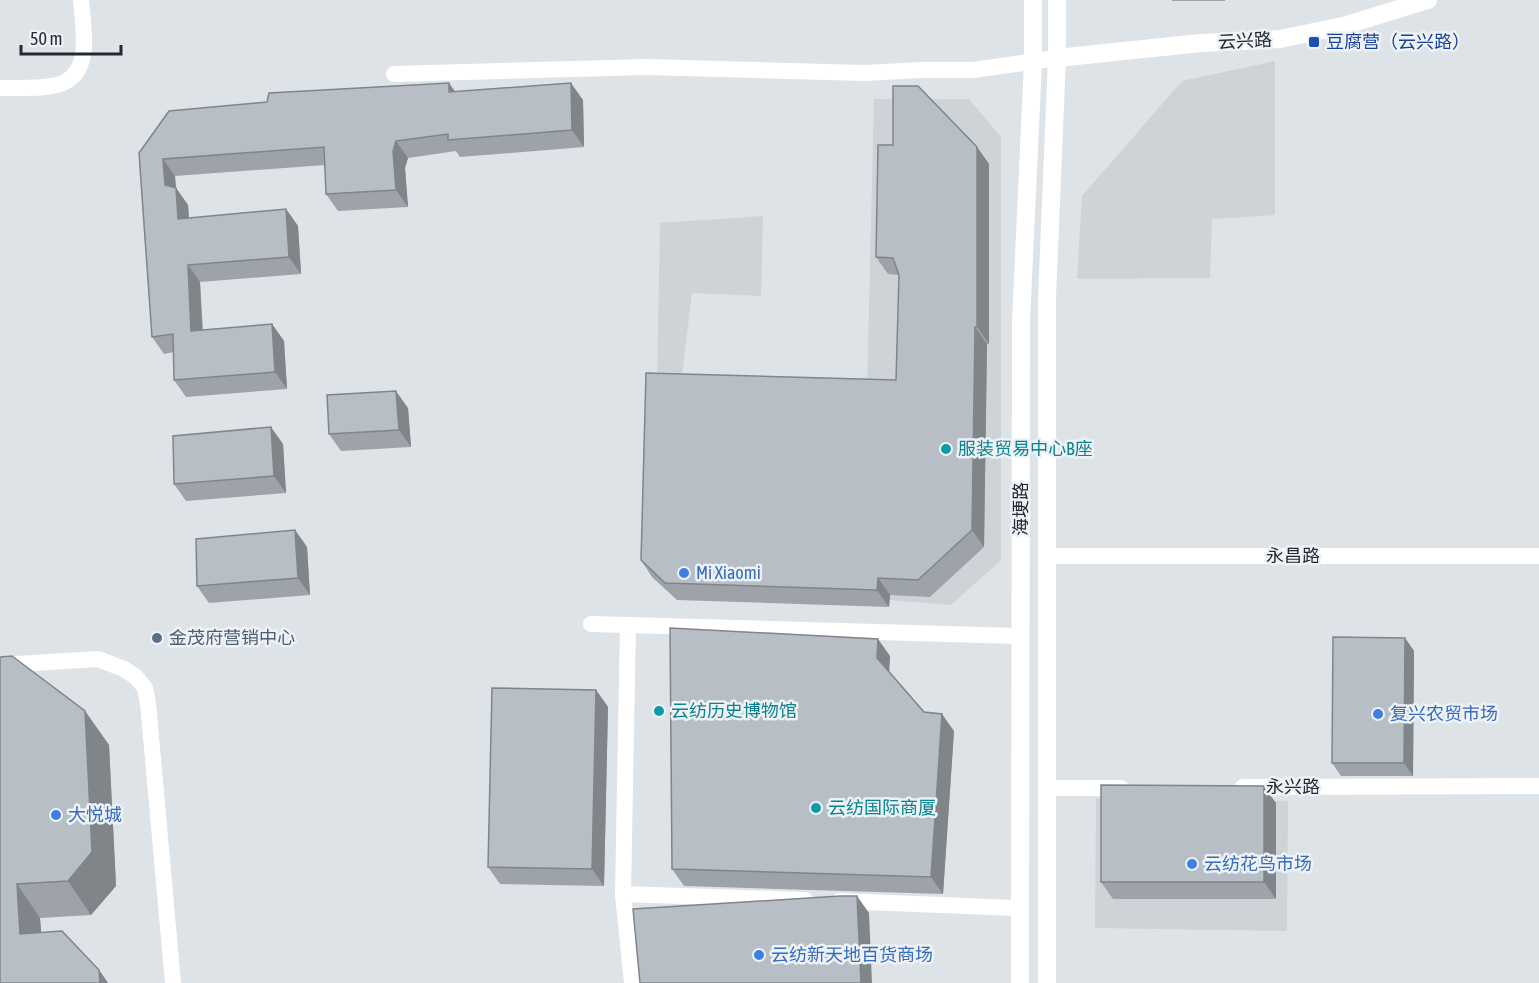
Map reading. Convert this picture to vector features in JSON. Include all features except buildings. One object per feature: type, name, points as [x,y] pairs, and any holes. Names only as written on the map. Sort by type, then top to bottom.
[{"type":"main road","name":"海埂路","points":[[1020,983],[1021,321],[1033,62],[1033,0]]},
{"type":"main road","name":"海埂路","points":[[1047,983],[1047,298],[1057,58],[1057,0]]},
{"type":"main road","name":"云兴路","points":[[1057,58],[1178,45],[1280,39],[1343,26],[1428,0]]},
{"type":"street","points":[[0,88],[52,86],[73,77],[83,55],[81,0]]},
{"type":"street","points":[[394,74],[647,67],[864,73],[973,70],[1057,58]]},
{"type":"street","name":"永昌路","points":[[1048,556],[1539,556]]},
{"type":"street","points":[[591,624],[1021,636]]},
{"type":"street","points":[[628,625],[623,894],[632,983]]},
{"type":"street","points":[[0,665],[98,659],[124,669],[136,677],[145,688],[173,983]]},
{"type":"street","name":"永兴路","points":[[1226,787],[1539,786]]},
{"type":"street","points":[[1047,788],[1132,788]]},
{"type":"street","points":[[623,894],[1021,908]]},
{"type":"shaded area","points":[[1275,61],[1275,215],[1212,219],[1210,278],[1077,279],[1082,196],[1182,81]]},
{"type":"shaded area","points":[[874,99],[969,99],[1001,137],[1001,560],[951,605],[862,598]]},
{"type":"shaded area","points":[[763,216],[761,296],[692,293],[682,375],[657,386],[660,223]]},
{"type":"shaded area","name":"云纺花鸟市场","points":[[1096,799],[1288,801],[1287,931],[1095,928]]},
{"type":"place","name":"豆腐营（云兴路）","points":[[1314,42]]},
{"type":"place","name":"服装贸易中心B座","points":[[946,449]]},
{"type":"place","name":"Mi Xiaomi","points":[[684,573]]},
{"type":"place","name":"金茂府营销中心","points":[[157,638]]},
{"type":"place","name":"云纺历史博物馆","points":[[659,711]]},
{"type":"place","name":"复兴农贸市场","points":[[1378,714]]},
{"type":"place","name":"云纺国际商厦","points":[[816,808]]},
{"type":"place","name":"大悦城","points":[[56,815]]},
{"type":"place","name":"云纺花鸟市场","points":[[1192,864]]},
{"type":"place","name":"云纺新天地百货商场","points":[[759,955]]}]
